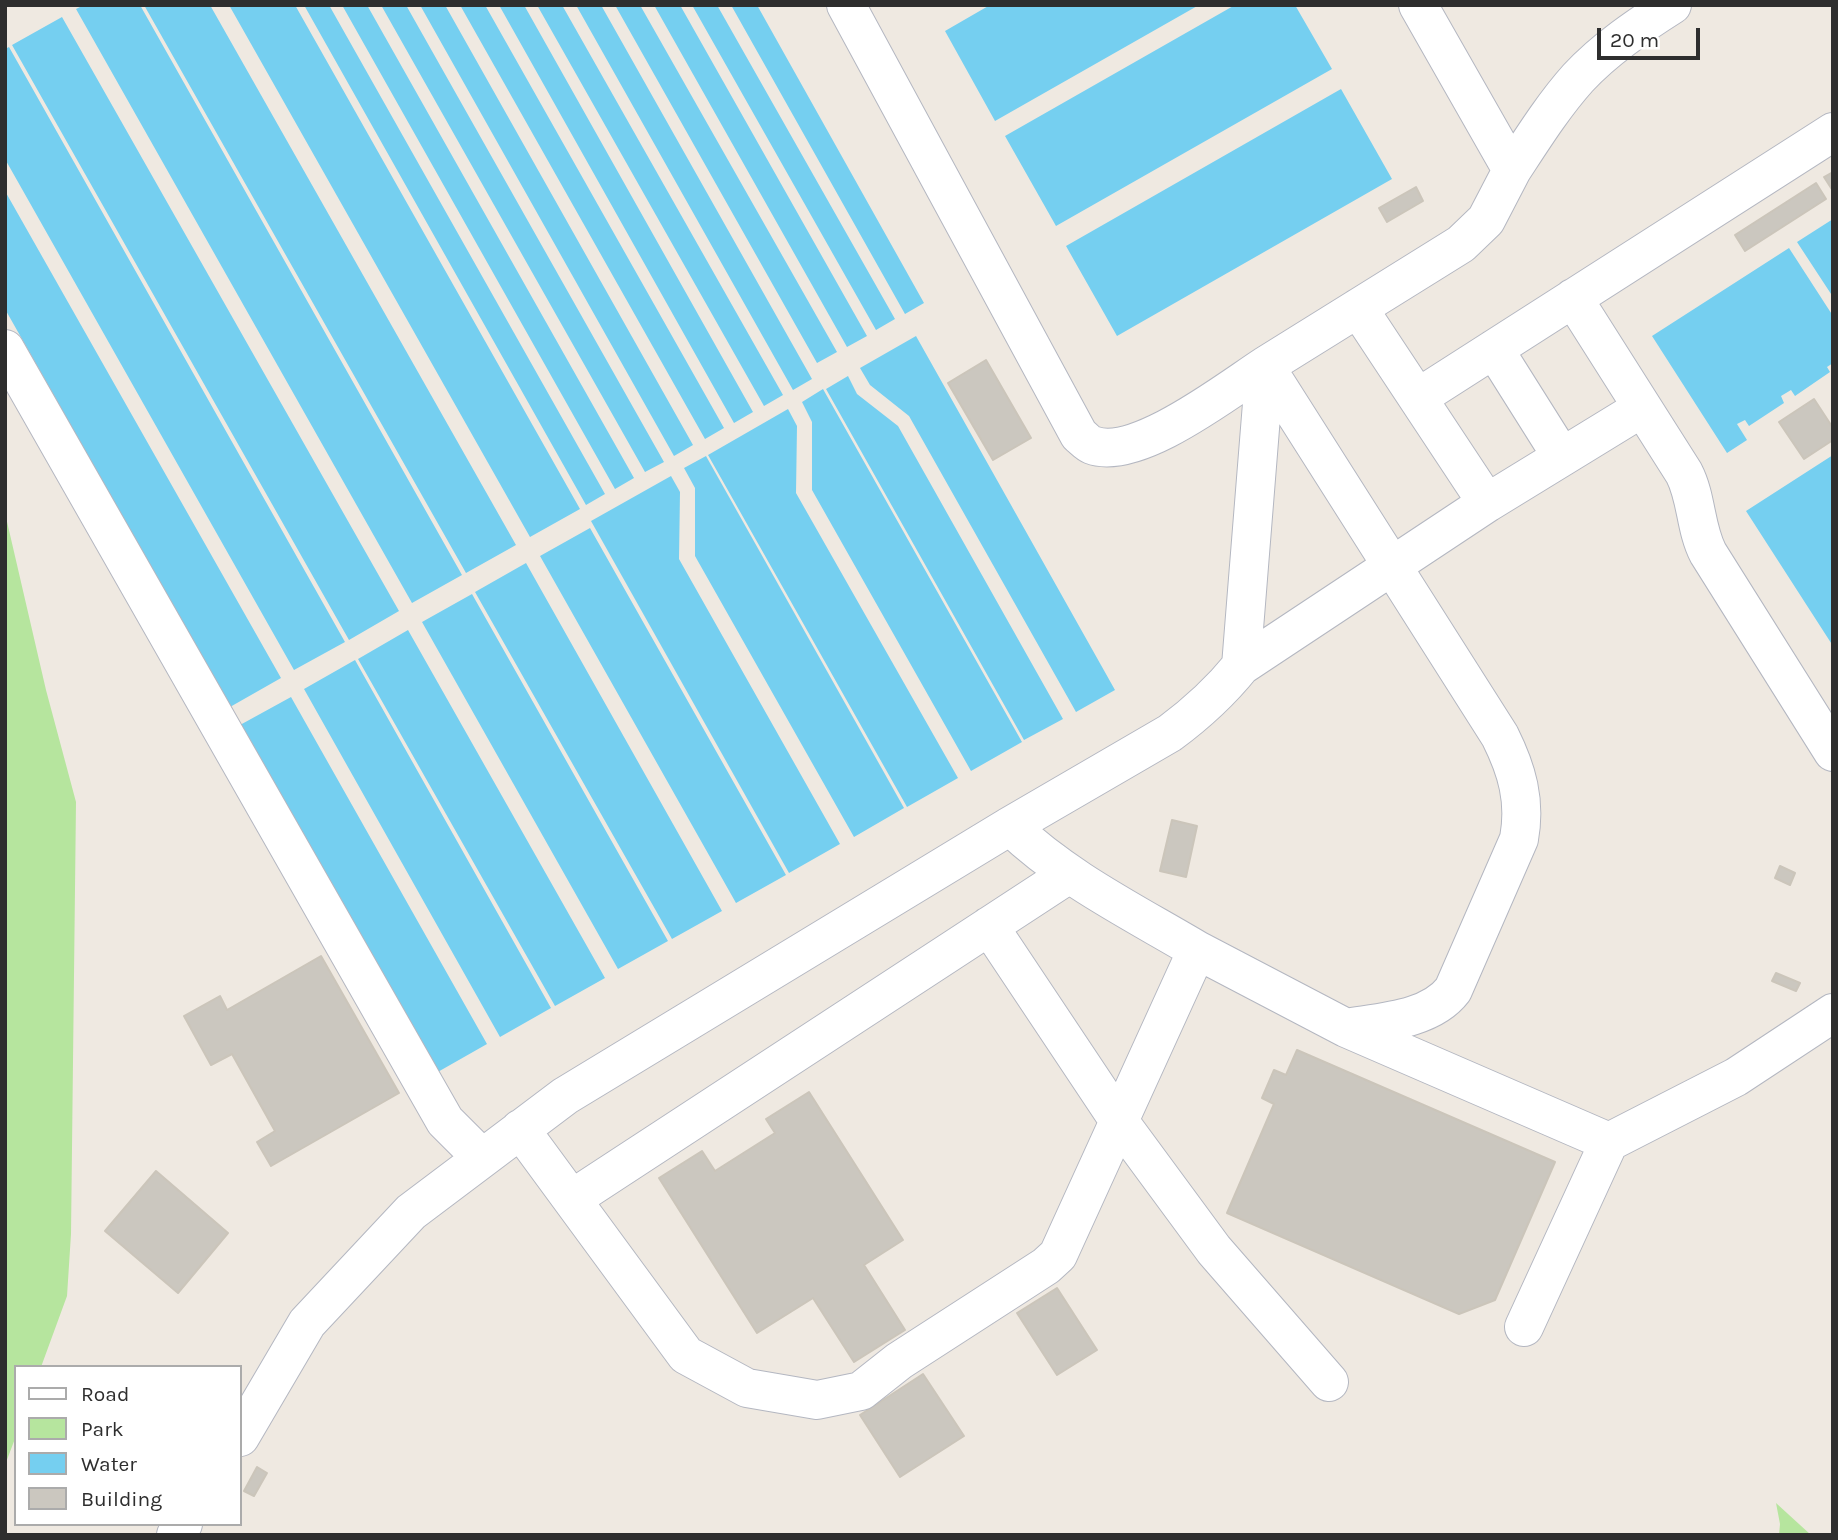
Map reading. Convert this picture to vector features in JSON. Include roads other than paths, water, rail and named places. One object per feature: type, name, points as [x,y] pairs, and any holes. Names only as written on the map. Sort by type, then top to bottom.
[{"type":"lane","points":[[846,5],[1079,435],[1090,445],[1104,447],[1123,446],[1162,432],[1358,307],[1446,255],[1476,232],[1495,206],[1512,170],[1541,124],[1580,76],[1620,41],[1672,5]]},
{"type":"lane","points":[[1418,5],[1512,170]]},
{"type":"lane","points":[[1419,397],[1833,132]]},
{"type":"lane","points":[[1573,298],[1688,482],[1701,538],[1708,553],[1833,752]]},
{"type":"lane","points":[[1358,307],[1487,503]]},
{"type":"lane","points":[[5,349],[445,1121],[482,1158]]},
{"type":"lane","points":[[1494,349],[1562,457]]},
{"type":"lane","points":[[1265,366],[1500,736],[1517,778],[1523,820],[1519,839],[1453,990],[1447,998],[1433,1007],[1411,1015],[1346,1028]]},
{"type":"lane","points":[[1241,666],[1265,366]]},
{"type":"lane","points":[[242,1434],[307,1323],[411,1212],[565,1096],[1010,826],[1170,733],[1210,702],[1241,666],[1487,503],[1642,408]]},
{"type":"lane","points":[[1010,826],[1069,874],[1197,950],[1346,1028],[1609,1142]]},
{"type":"lane","points":[[572,1199],[1069,874]]},
{"type":"lane","points":[[989,926],[1119,1121],[1214,1250],[1329,1382]]},
{"type":"lane","points":[[520,1129],[686,1355],[747,1388],[817,1400],[861,1391],[899,1361],[1052,1261],[1063,1246],[1197,950]]},
{"type":"lane","points":[[1524,1327],[1609,1142],[1736,1077],[1833,1013]]},
{"type":"water","points":[[84,5],[140,5],[462,575],[412,603],[76,9]]},
{"type":"water","points":[[144,5],[210,5],[516,545],[466,573]]},
{"type":"water","points":[[229,5],[295,5],[580,509],[530,537]]},
{"type":"water","points":[[304,5],[329,5],[605,494],[586,505]]},
{"type":"water","points":[[342,5],[367,5],[634,478],[615,489]]},
{"type":"water","points":[[381,5],[406,5],[664,462],[645,472]]},
{"type":"water","points":[[420,5],[445,5],[693,445],[674,456]]},
{"type":"water","points":[[460,5],[485,5],[724,428],[705,439]]},
{"type":"water","points":[[499,5],[524,5],[753,412],[734,423]]},
{"type":"water","points":[[537,5],[562,5],[783,395],[764,406]]},
{"type":"water","points":[[576,5],[601,5],[812,379],[793,390]]},
{"type":"water","points":[[615,5],[640,5],[837,352],[817,363]]},
{"type":"water","points":[[654,5],[680,5],[867,336],[847,347]]},
{"type":"water","points":[[692,5],[717,5],[895,319],[876,330]]},
{"type":"water","points":[[731,5],[757,5],[924,303],[905,314]]},
{"type":"water","points":[[990,5],[1199,5],[995,121],[945,31]]},
{"type":"water","points":[[1235,5],[1295,5],[1332,69],[1056,226],[1005,136]]},
{"type":"water","points":[[62,17],[399,611],[349,640],[12,45]]},
{"type":"water","points":[[9,47],[345,642],[294,670],[5,159],[5,49]]},
{"type":"water","points":[[1341,89],[1392,179],[1117,336],[1066,246]]},
{"type":"water","points":[[5,191],[281,678],[230,707],[5,309]]},
{"type":"water","points":[[1833,219],[1833,297],[1797,242]]},
{"type":"water","points":[[1789,248],[1833,316],[1833,363],[1827,367],[1830,372],[1795,396],[1791,390],[1781,396],[1784,403],[1749,426],[1745,420],[1737,424],[1747,440],[1727,453],[1652,336]]},
{"type":"water","points":[[916,336],[1115,690],[1076,712],[909,416],[870,385],[860,368]]},
{"type":"water","points":[[848,376],[857,394],[898,426],[1063,719],[1024,740],[826,389]]},
{"type":"water","points":[[823,389],[1022,742],[971,771],[812,490],[812,422],[802,402]]},
{"type":"water","points":[[788,409],[797,426],[796,493],[958,778],[907,807],[708,455]]},
{"type":"water","points":[[1833,455],[1833,646],[1746,511]]},
{"type":"water","points":[[706,456],[904,808],[854,837],[695,556],[695,488],[684,468]]},
{"type":"water","points":[[671,476],[680,492],[679,559],[840,844],[789,873],[591,521]]},
{"type":"water","points":[[590,528],[786,875],[736,903],[540,556]]},
{"type":"water","points":[[526,563],[722,911],[672,939],[475,592]]},
{"type":"water","points":[[472,594],[668,941],[618,969],[422,622]]},
{"type":"water","points":[[408,630],[605,978],[555,1006],[358,659]]},
{"type":"water","points":[[355,660],[551,1008],[500,1037],[304,689]]},
{"type":"water","points":[[291,697],[487,1044],[436,1073],[240,725]]}]
